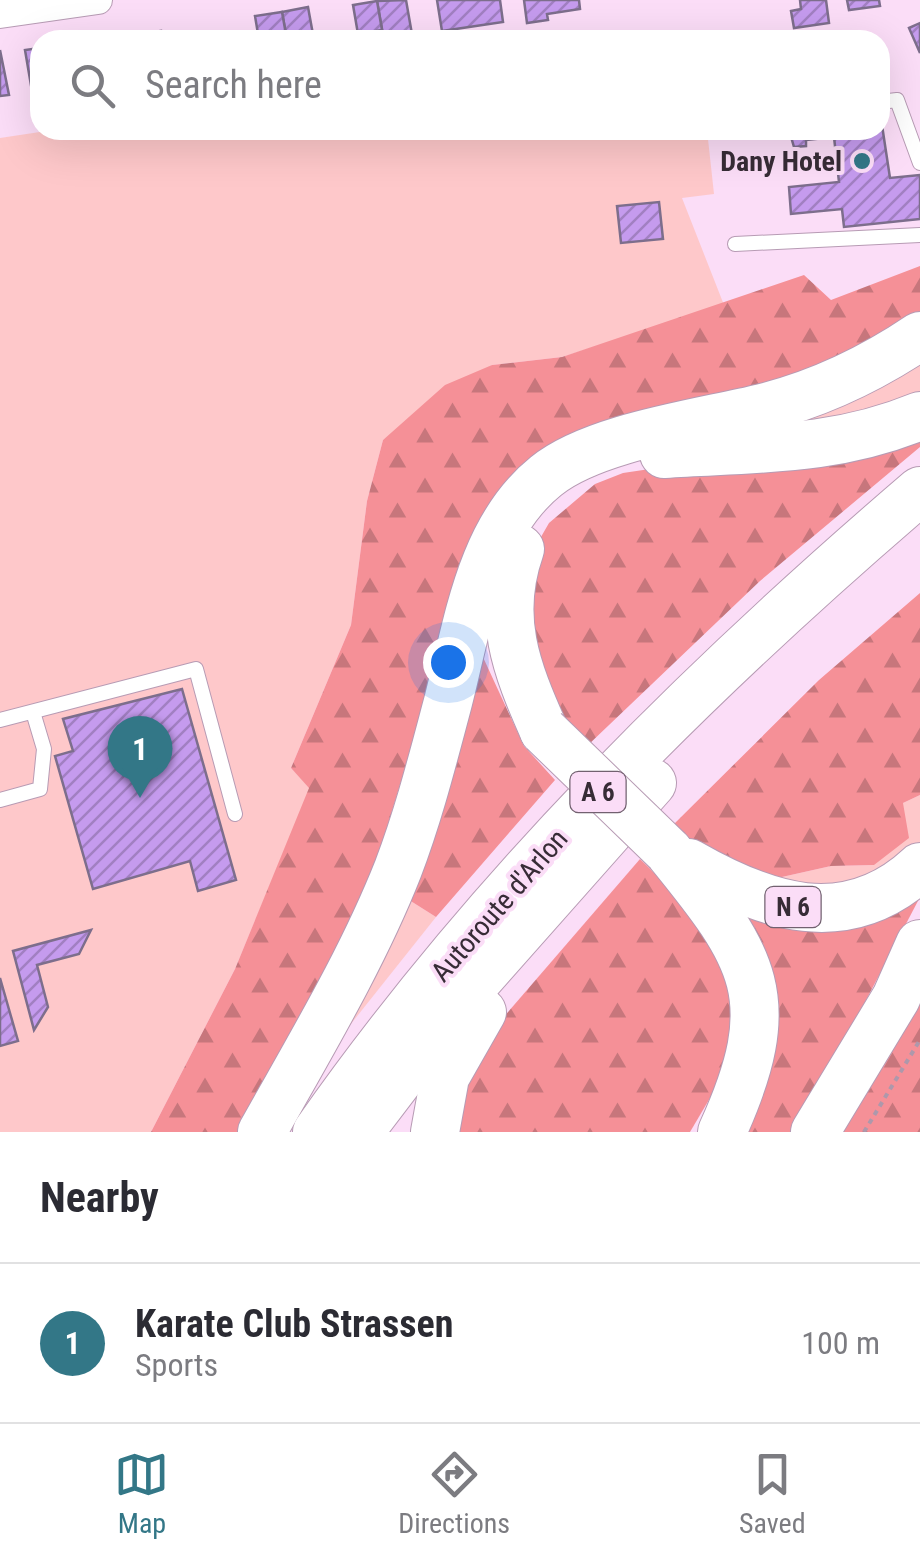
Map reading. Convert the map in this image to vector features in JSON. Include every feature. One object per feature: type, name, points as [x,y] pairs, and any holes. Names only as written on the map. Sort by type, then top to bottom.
[{"type":"highway","name":"A 6","points":[[262,1132],[366,940],[396,872],[422,803],[482,574],[497,538],[520,500],[548,473],[616,444],[822,390],[920,336]]},
{"type":"highway","points":[[544,731],[512,652],[507,598],[520,548],[540,516],[562,492],[592,472],[623,461],[726,450],[795,450],[845,441],[920,416]]},
{"type":"highway","name":"A 6","points":[[583,458],[528,508],[507,543],[495,576],[497,657],[518,701],[668,851],[717,910],[743,953],[758,1004],[746,1070],[722,1132]]},
{"type":"highway","name":"Autoroute d'Arlon","points":[[317,1132],[452,955],[591,800],[723,668],[920,491]]},
{"type":"highway","name":"Autoroute d'Arlon","points":[[359,1132],[458,1002],[643,792],[748,688],[920,534]]},
{"type":"highway","name":"N 6","points":[[668,851],[766,902],[804,909],[842,907],[879,894],[920,867]]},
{"type":"highway","name":"A 6","points":[[435,1132],[444,1077],[564,881]]},
{"type":"highway","points":[[815,1132],[896,998],[920,944]]},
{"type":"street","points":[[0,14],[98,0]]},
{"type":"lane","points":[[890,101],[897,100],[920,163]]},
{"type":"lane","points":[[734,244],[920,235]]},
{"type":"lane","points":[[0,720],[196,669],[234,814]]},
{"type":"lane","points":[[0,800],[40,790],[44,749],[33,712]]},
{"type":"path","points":[[864,1132],[920,1040]]},
{"type":"shaded area","points":[[30,133],[30,140],[708,140],[714,194],[682,198],[724,305],[562,357],[492,365],[383,440],[367,501],[351,625],[291,768],[310,788],[235,969],[151,1132],[0,1132],[0,138]]},
{"type":"shaded area","points":[[920,349],[920,397],[890,412],[764,432]]},
{"type":"shaded area","points":[[920,795],[920,853],[839,897],[764,881],[831,866],[874,865],[903,803]]},
{"type":"shaded area","points":[[398,893],[436,917],[327,1054]]},
{"type":"green space","points":[[920,266],[920,315],[855,353],[543,462],[420,719],[376,864],[336,959],[238,1132],[151,1132],[235,969],[309,788],[291,768],[351,625],[367,501],[383,440],[445,385],[492,365],[562,357],[804,275],[831,300]]},
{"type":"green space","points":[[920,429],[920,447],[760,581],[587,746],[560,719],[517,618],[530,556],[549,523],[595,484],[623,473]]},
{"type":"green space","points":[[920,593],[920,795],[903,803],[909,838],[874,865],[831,866],[764,881],[711,863],[672,826],[819,680]]},
{"type":"green space","points":[[482,655],[524,746],[555,780],[436,917],[398,893]]},
{"type":"green space","points":[[640,859],[679,897],[719,950],[734,1016],[733,1059],[690,1132],[455,1132],[450,1101],[490,1033]]},
{"type":"green space","points":[[908,890],[919,899],[820,1088],[791,1132],[744,1132],[735,903]]},
{"type":"green space","points":[[920,972],[920,1132],[834,1132]]},
{"type":"building","points":[[406,0],[411,30],[382,30],[377,1]]},
{"type":"building","points":[[437,0],[500,0],[503,22],[442,30]]},
{"type":"building","points":[[524,0],[579,0],[580,9],[547,14],[548,20],[527,23]]},
{"type":"building","points":[[800,0],[826,0],[829,23],[794,28],[791,11],[801,9]]},
{"type":"building","points":[[847,0],[879,0],[880,6],[849,10]]},
{"type":"building","points":[[377,1],[382,30],[357,30],[353,5]]},
{"type":"building","points":[[308,7],[312,30],[285,30],[282,12]]},
{"type":"building","points":[[282,12],[285,30],[257,30],[255,16]]},
{"type":"building","points":[[920,23],[920,53],[909,28]]},
{"type":"building","points":[[30,49],[30,79],[25,50]]},
{"type":"building","points":[[0,50],[9,95],[0,96]]},
{"type":"building","name":"Dany Hotel","points":[[792,140],[806,140],[806,146],[794,147]]},
{"type":"building","name":"Dany Hotel","points":[[834,140],[884,140],[890,178],[920,175],[920,219],[844,227],[842,209],[791,214],[789,187],[839,182]]},
{"type":"building","points":[[659,202],[663,239],[621,243],[617,206]]},
{"type":"building","points":[[182,689],[236,880],[198,891],[190,861],[93,889],[55,756],[73,751],[63,719]]},
{"type":"building","points":[[91,930],[79,954],[37,965],[48,1007],[34,1030],[13,951]]},
{"type":"building","points":[[0,978],[18,1041],[0,1046]]},
{"type":"place","name":"Dany Hotel","points":[[862,161]]},
{"type":"place","name":"Karate Club Strassen","points":[[140,798]]}]
